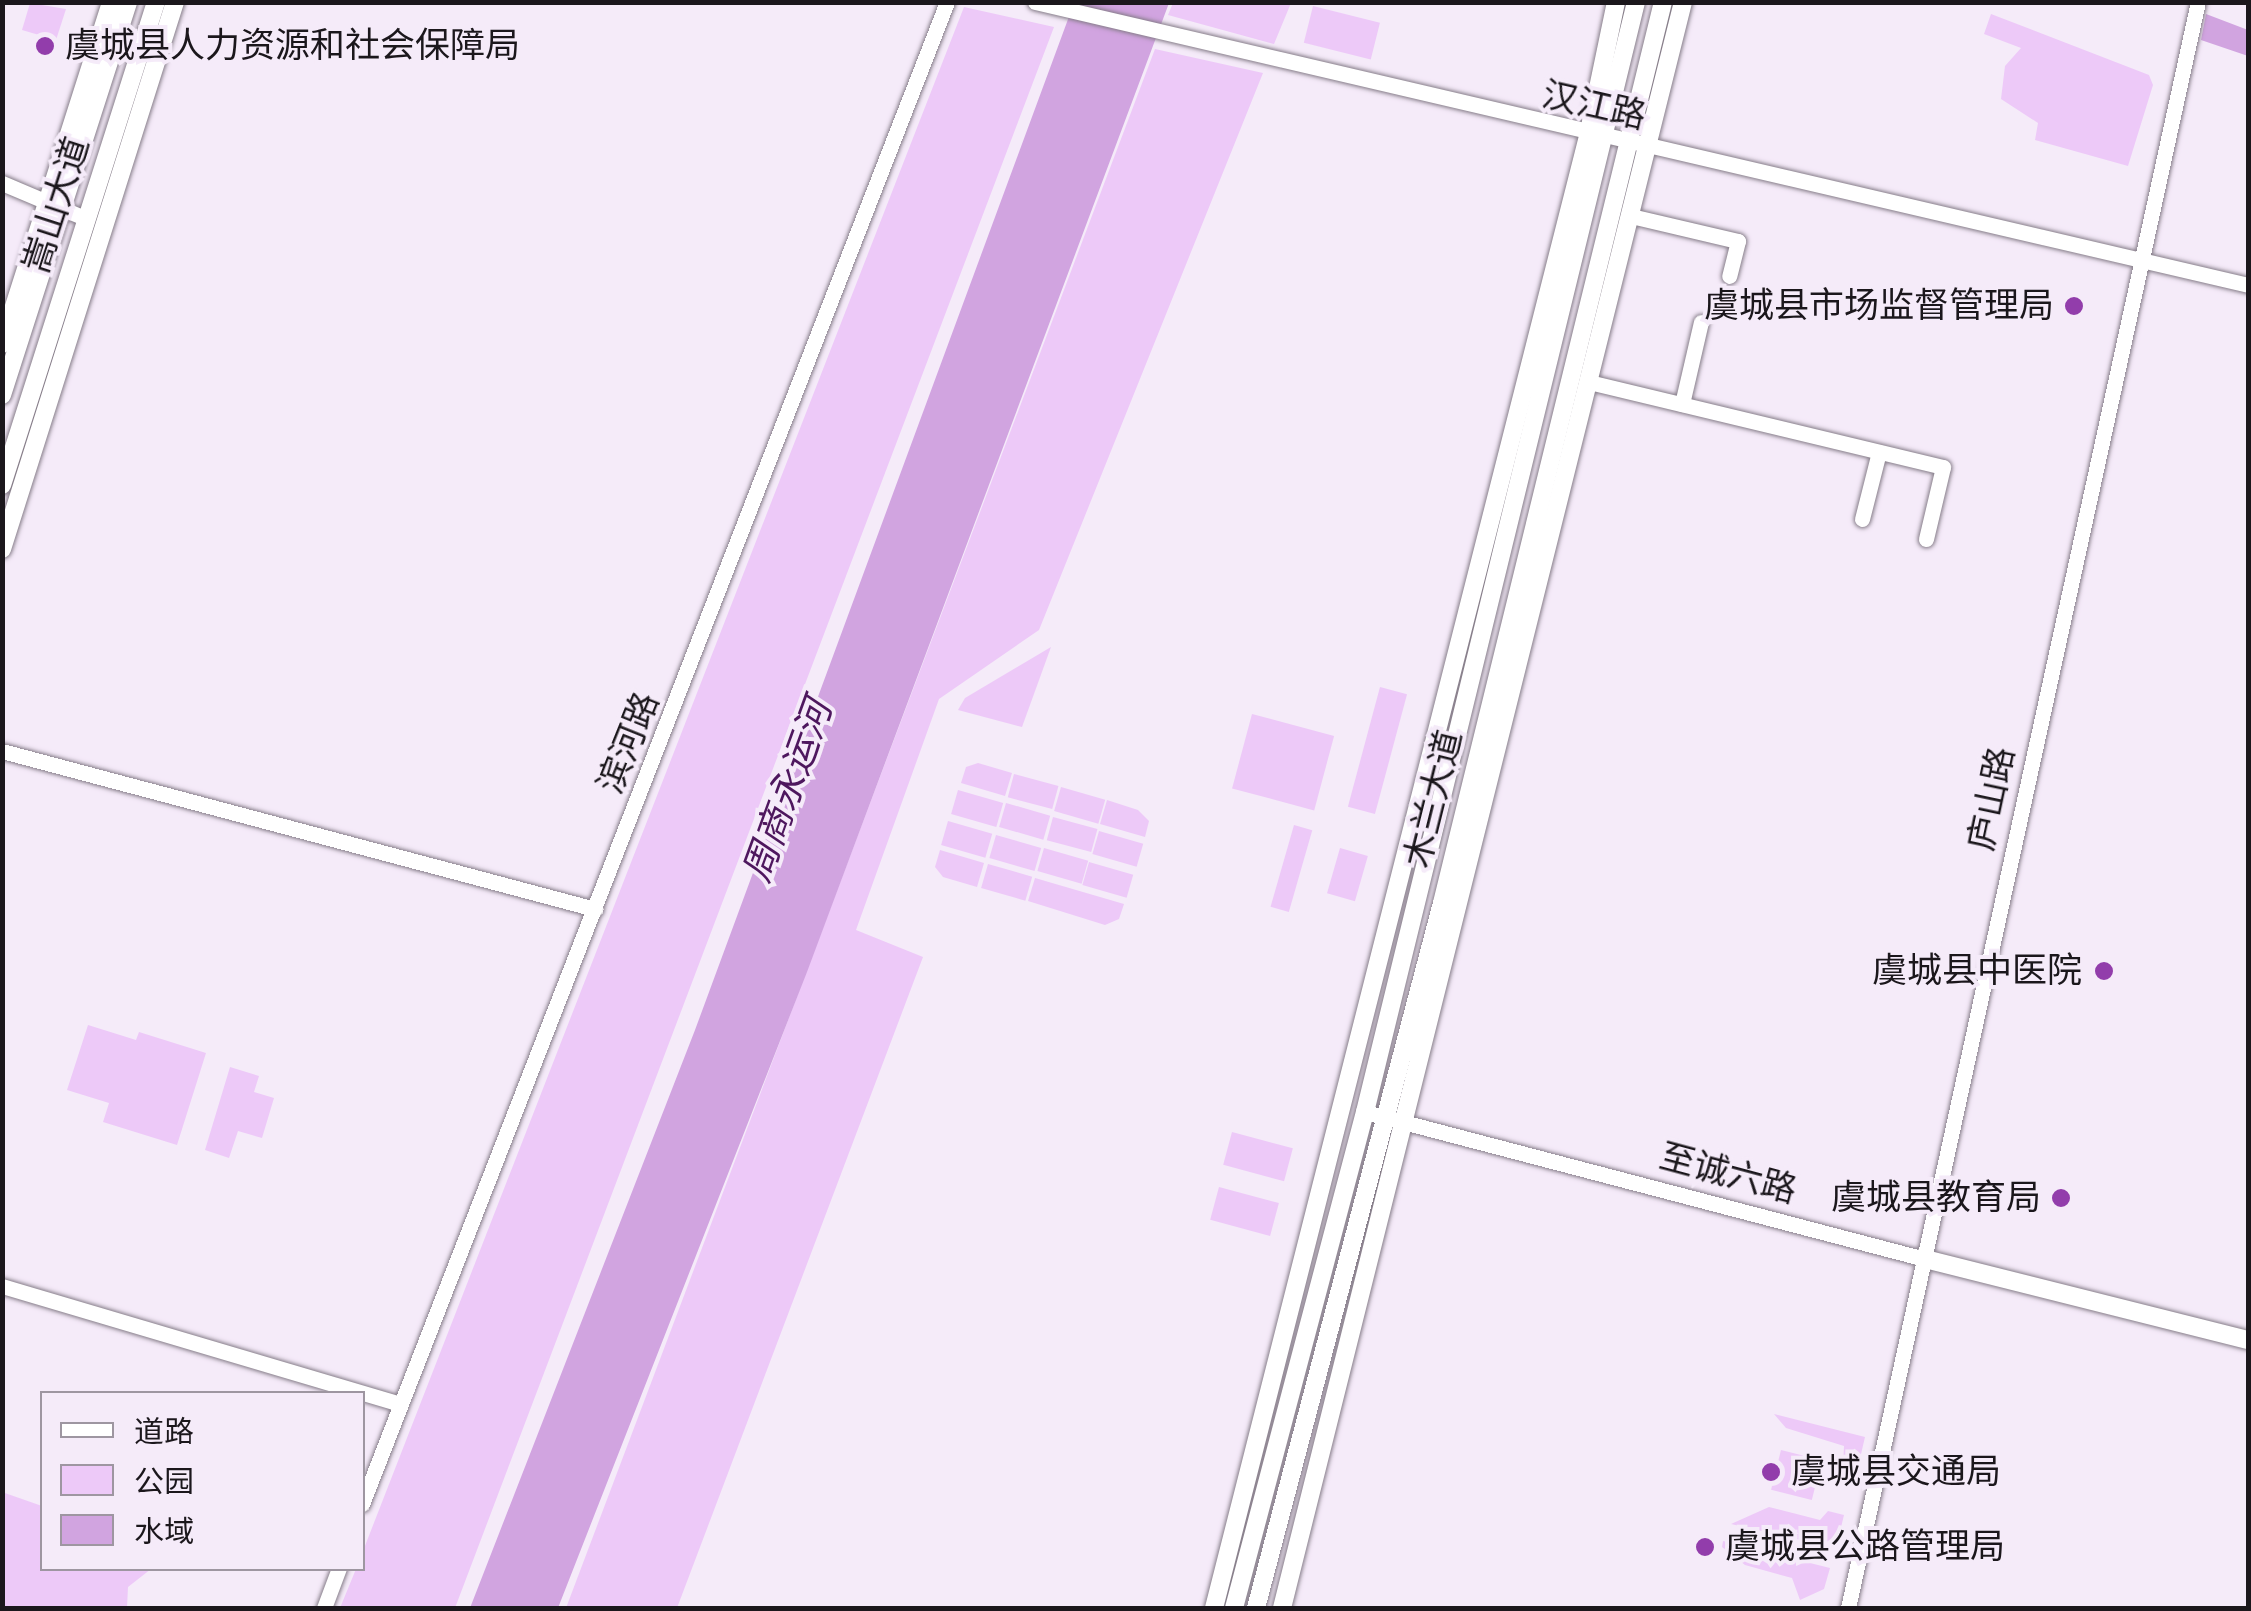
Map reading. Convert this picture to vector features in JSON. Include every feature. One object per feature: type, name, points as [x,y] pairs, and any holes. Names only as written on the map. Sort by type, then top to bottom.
[{"type":"main road","points":[[2,344],[55,205],[111,2]]},
{"type":"main road","name":"嵩山大道","points":[[2,395],[55,205],[128,2]]},
{"type":"main road","name":"嵩山大道","points":[[2,485],[156,2]]},
{"type":"main road","points":[[2,549],[175,2]]},
{"type":"main road","points":[[1214,1608],[1597,138],[1616,2]]},
{"type":"main road","name":"木兰大道","points":[[1234,1608],[1365,1112],[1597,138],[1636,2]]},
{"type":"main road","name":"木兰大道","points":[[1256,1608],[1396,1120],[1664,2]]},
{"type":"main road","points":[[1282,1608],[1396,1120],[1590,382],[1684,2]]},
{"type":"main road","name":"至诚六路","points":[[1920,1258],[2248,1340]]},
{"type":"street","name":"滨河路","points":[[365,1496],[947,2]]},
{"type":"street","name":"汉江路","points":[[1035,2],[1648,150],[2248,285]]},
{"type":"street","name":"庐山路","points":[[1848,1608],[1920,1258],[2198,2]]},
{"type":"street","points":[[2,183],[87,219]]},
{"type":"street","points":[[1631,216],[1738,241],[1729,276]]},
{"type":"street","points":[[1682,404],[1701,322]]},
{"type":"street","points":[[1590,382],[1943,467],[1926,538]]},
{"type":"street","points":[[1862,520],[1878,452]]},
{"type":"street","points":[[2,752],[596,909]]},
{"type":"street","name":"至诚六路","points":[[1365,1112],[1920,1258]]},
{"type":"street","points":[[2,1286],[356,1391]]},
{"type":"street","points":[[365,1394],[400,1404]]},
{"type":"street","points":[[324,1608],[337,1571]]},
{"type":"green space","points":[[1173,2],[1291,3],[1274,44],[1168,15]]},
{"type":"green space","points":[[30,3],[66,9],[56,40],[22,30]]},
{"type":"green space","points":[[1313,6],[1380,23],[1371,60],[1304,43]]},
{"type":"green space","points":[[964,7],[1054,27],[455,1608],[340,1608],[355,1571],[365,1571],[365,1546]]},
{"type":"green space","points":[[1991,14],[2149,75],[2153,85],[2128,166],[2035,140],[2038,123],[2001,99],[2005,66],[2021,48],[1984,34]]},
{"type":"green space","points":[[1155,49],[1263,73],[1039,630],[939,699],[856,930],[923,957],[677,1608],[566,1608]]},
{"type":"green space","points":[[1051,647],[1022,727],[958,710],[965,698]]},
{"type":"green space","points":[[1380,687],[1407,694],[1375,814],[1348,807]]},
{"type":"green space","points":[[1252,714],[1334,736],[1314,810],[1232,788]]},
{"type":"green space","points":[[978,763],[1012,773],[1005,796],[961,783],[966,767]]},
{"type":"green space","points":[[1014,774],[1058,786],[1052,809],[1008,797]]},
{"type":"green space","points":[[1061,787],[1105,800],[1098,824],[1054,811]]},
{"type":"green space","points":[[958,790],[1003,803],[996,827],[951,814]]},
{"type":"green space","points":[[1107,800],[1138,810],[1149,821],[1145,837],[1100,824]]},
{"type":"green space","points":[[1006,803],[1050,816],[1043,840],[999,827]]},
{"type":"green space","points":[[1053,817],[1097,829],[1091,852],[1047,840]]},
{"type":"green space","points":[[948,821],[992,834],[985,858],[941,845]]},
{"type":"green space","points":[[1294,825],[1312,830],[1289,912],[1271,907]]},
{"type":"green space","points":[[1099,831],[1143,844],[1137,867],[1092,854]]},
{"type":"green space","points":[[996,835],[1041,848],[1035,871],[989,858]]},
{"type":"green space","points":[[1044,848],[1088,861],[1082,884],[1037,871]]},
{"type":"green space","points":[[1340,848],[1368,856],[1355,901],[1327,893]]},
{"type":"green space","points":[[940,850],[984,863],[977,887],[943,877],[935,867]]},
{"type":"green space","points":[[1089,862],[1133,875],[1127,898],[1082,885]]},
{"type":"green space","points":[[988,864],[1032,877],[1025,901],[981,888]]},
{"type":"green space","points":[[1035,878],[1124,904],[1119,919],[1105,925],[1028,901]]},
{"type":"green space","points":[[88,1025],[136,1040],[139,1032],[206,1053],[177,1145],[103,1122],[109,1103],[67,1090]]},
{"type":"green space","points":[[230,1067],[259,1076],[254,1092],[274,1098],[262,1138],[238,1131],[229,1158],[205,1150]]},
{"type":"green space","points":[[1232,1132],[1293,1148],[1284,1181],[1223,1165]]},
{"type":"green space","points":[[1219,1187],[1279,1203],[1270,1236],[1210,1220]]},
{"type":"green space","points":[[1774,1414],[1865,1437],[1858,1467],[1843,1468],[1844,1446],[1786,1428]]},
{"type":"green space","points":[[1781,1450],[1822,1460],[1812,1500],[1771,1490]]},
{"type":"green space","points":[[2,1492],[40,1505],[40,1571],[148,1571],[128,1587],[127,1608],[3,1608]]},
{"type":"green space","points":[[1769,1507],[1820,1520],[1828,1511],[1844,1515],[1836,1548],[1731,1524]]},
{"type":"green space","points":[[1723,1541],[1830,1568],[1824,1589],[1800,1600],[1792,1578],[1745,1565],[1722,1547]]},
{"type":"water","name":"周商永运河","points":[[1074,3],[1169,3],[807,972],[558,1608],[470,1608],[695,1030]]},
{"type":"water","points":[[2206,14],[2248,30],[2248,56],[2201,40]]},
{"type":"place","name":"虞城县人力资源和社会保障局","points":[[45,46]]},
{"type":"place","name":"虞城县市场监督管理局","points":[[2074,306]]},
{"type":"place","name":"虞城县中医院","points":[[2104,971]]},
{"type":"place","name":"虞城县教育局","points":[[2061,1198]]},
{"type":"place","name":"虞城县交通局","points":[[1771,1472]]},
{"type":"place","name":"虞城县公路管理局","points":[[1705,1547]]}]
